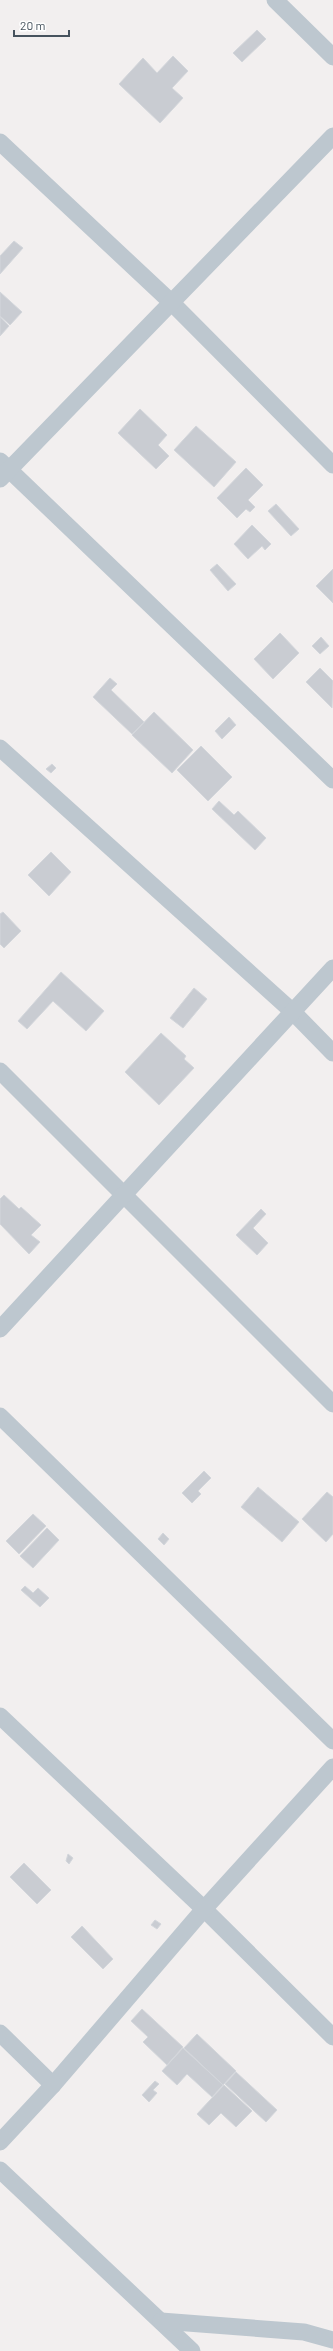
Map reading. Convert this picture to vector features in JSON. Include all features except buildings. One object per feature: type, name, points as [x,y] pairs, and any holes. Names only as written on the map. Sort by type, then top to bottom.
[{"type":"street","points":[[275,0],[333,57]]},
{"type":"street","points":[[333,136],[172,303],[3,470],[333,780]]},
{"type":"street","points":[[0,142],[172,303],[333,466]]},
{"type":"street","points":[[0,748],[293,1012],[333,1053]]},
{"type":"street","points":[[0,1329],[333,968]]},
{"type":"street","points":[[0,1071],[333,1404]]},
{"type":"street","points":[[0,1416],[333,1741]]},
{"type":"street","points":[[0,1716],[204,1909],[333,2037]]},
{"type":"street","points":[[0,2142],[53,2085],[204,1909],[333,1767]]},
{"type":"street","points":[[0,2033],[53,2085]]},
{"type":"street","points":[[0,2170],[192,2351]]},
{"type":"street","points":[[161,2321],[304,2332],[333,2340]]}]
